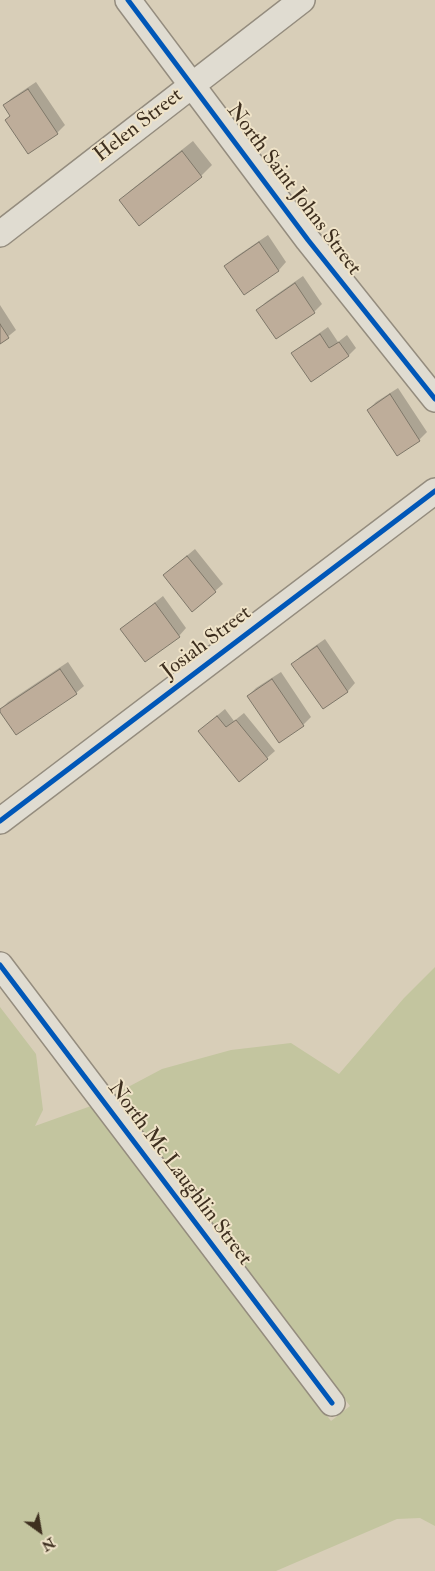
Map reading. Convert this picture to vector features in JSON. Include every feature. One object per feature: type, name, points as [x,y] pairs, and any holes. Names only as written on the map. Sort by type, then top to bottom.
[{"type":"street","name":"North Saint Johns Street","points":[[128,0],[308,240],[435,399]]},
{"type":"street","name":"Helen Street","points":[[0,234],[302,0]]},
{"type":"street","name":"Josiah Street","points":[[0,821],[435,492]]},
{"type":"street","name":"North Mc Laughlin Street","points":[[0,965],[332,1403]]},
{"type":"green space","points":[[435,967],[435,1526],[420,1518],[397,1519],[276,1571],[0,1571],[0,1007],[36,1054],[43,1110],[35,1126],[91,1106],[331,1421],[350,1406],[113,1095],[162,1069],[231,1050],[291,1043],[339,1074],[404,998]]},
{"type":"building","points":[[28,89],[58,134],[28,154],[5,120],[10,116],[3,105]]},
{"type":"building","points":[[182,151],[202,177],[139,226],[119,200]]},
{"type":"building","points":[[259,242],[279,271],[244,295],[224,266]]},
{"type":"building","points":[[295,283],[315,313],[276,339],[256,310]]},
{"type":"building","points":[[0,324],[9,338],[0,344]]},
{"type":"building","points":[[320,334],[329,348],[339,342],[349,356],[311,382],[291,353]]},
{"type":"building","points":[[390,394],[420,441],[397,456],[367,410]]},
{"type":"building","points":[[187,556],[216,592],[192,612],[163,575]]},
{"type":"building","points":[[155,603],[180,637],[145,662],[120,629]]},
{"type":"building","points":[[317,646],[348,692],[323,709],[291,664]]},
{"type":"building","points":[[60,669],[77,694],[16,735],[0,712],[0,709]]},
{"type":"building","points":[[272,679],[304,726],[279,743],[247,696]]},
{"type":"building","points":[[217,716],[226,727],[236,720],[268,759],[239,782],[198,731]]},
{"type":"cycle path","points":[[128,0],[308,240],[435,399]]},
{"type":"cycle path","points":[[0,821],[435,491]]},
{"type":"cycle path","points":[[0,965],[332,1403]]}]
